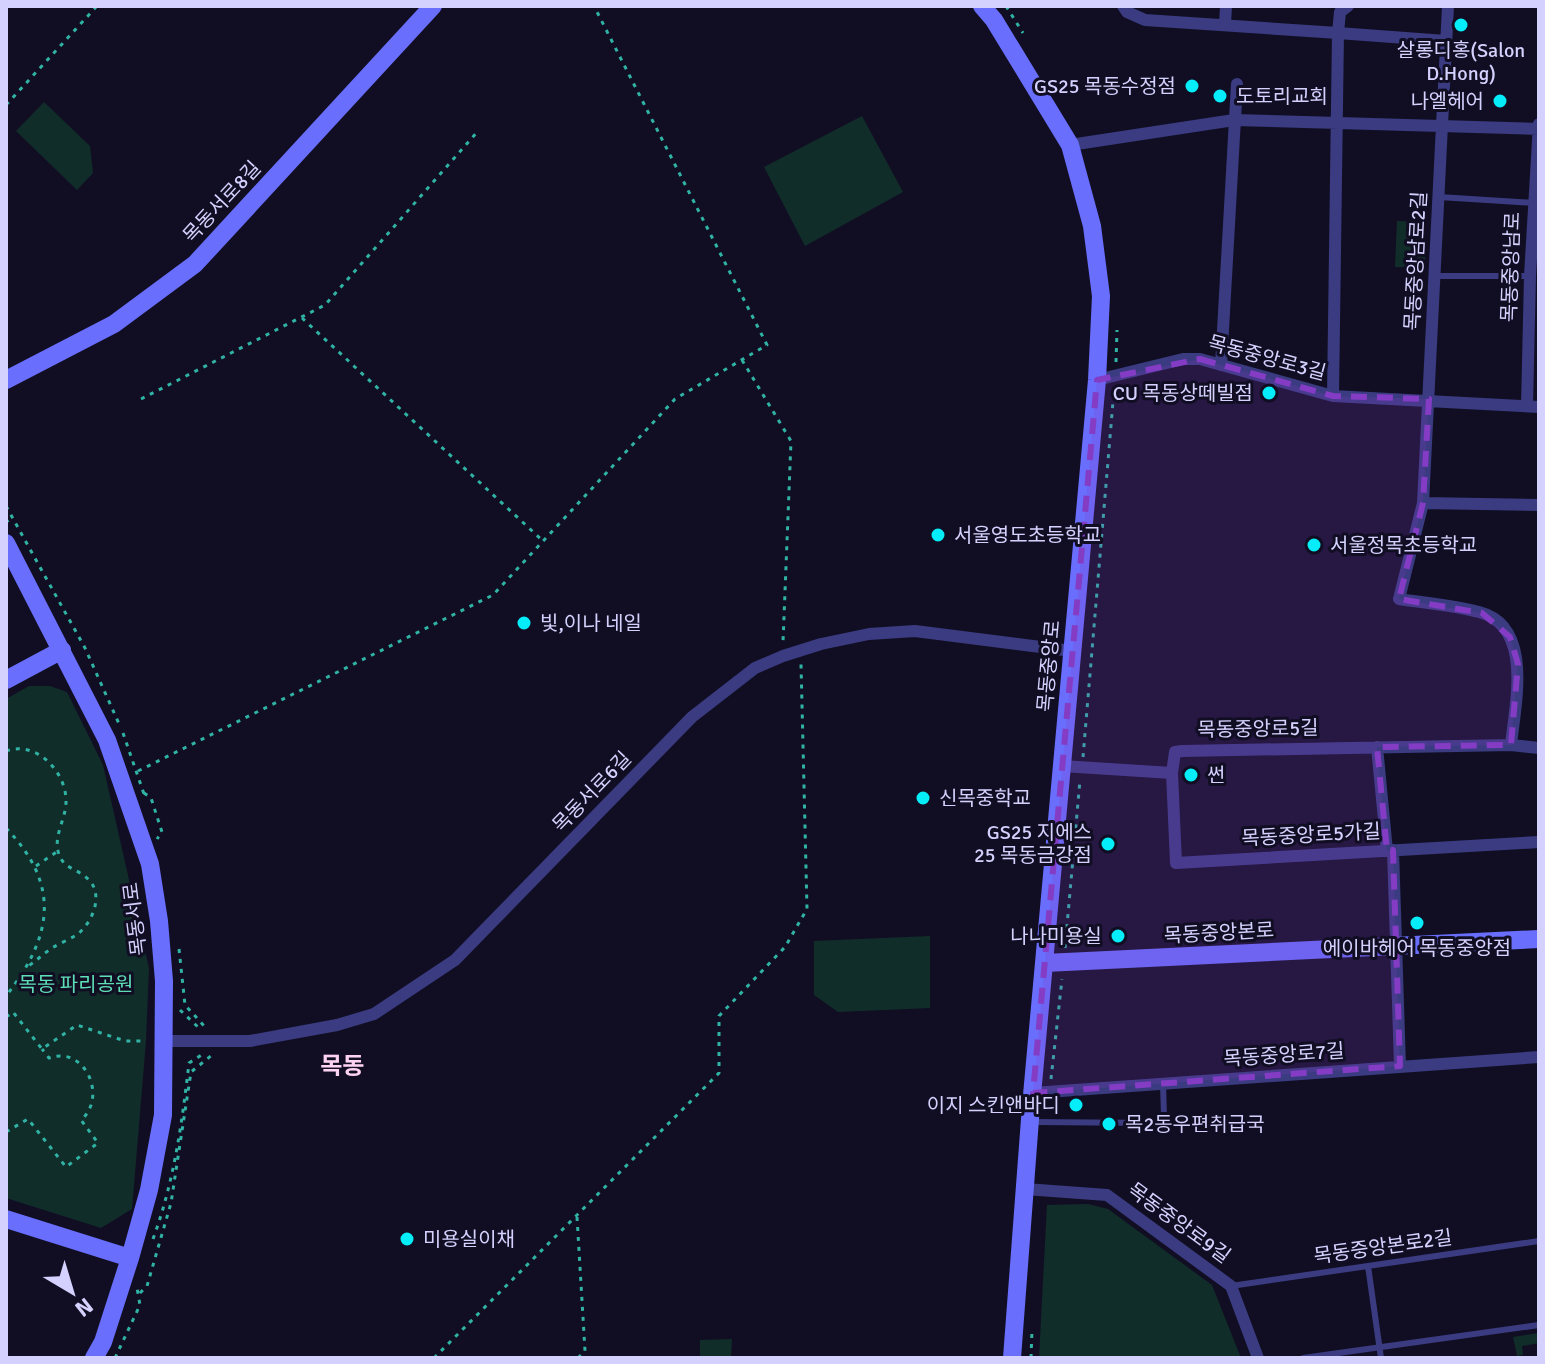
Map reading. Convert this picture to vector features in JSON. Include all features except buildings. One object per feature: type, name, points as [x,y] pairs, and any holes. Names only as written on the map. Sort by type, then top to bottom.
[{"type":"main road","name":"목동서로8길","points":[[6,380],[114,324],[195,264],[433,6]]},
{"type":"main road","name":"목동중앙로","points":[[982,6],[994,20],[1070,145],[1092,226],[1101,296],[1097,380],[1030,1122],[1012,1358]]},
{"type":"main road","name":"목동서로","points":[[6,543],[107,740],[150,864],[164,981],[155,1041],[163,1115],[149,1190],[130,1258],[103,1342],[94,1358]]},
{"type":"main road","points":[[6,680],[62,650]]},
{"type":"main road","name":"목동중앙본로","points":[[1045,963],[1539,939]]},
{"type":"main road","points":[[6,1219],[130,1258]]},
{"type":"street","points":[[1123,6],[1127,12],[1145,20],[1446,41]]},
{"type":"street","points":[[1225,25],[1226,6]]},
{"type":"street","points":[[1333,396],[1338,33],[1340,12],[1348,6]]},
{"type":"street","name":"목동중앙남로2길","points":[[1429,399],[1448,6]]},
{"type":"street","points":[[1221,365],[1237,84]]},
{"type":"street","name":"목동중앙남로","points":[[1070,145],[1234,120],[1539,127],[1530,276],[1533,406]]},
{"type":"street","name":"목동중앙로3길","points":[[1097,380],[1183,359],[1200,359],[1333,396],[1533,406]]},
{"type":"street","points":[[1429,399],[1423,503],[1399,599],[1482,613],[1498,622],[1510,637],[1518,664],[1511,745]]},
{"type":"street","points":[[1423,503],[1539,505]]},
{"type":"street","name":"목동서로6길","points":[[155,1041],[250,1041],[337,1025],[374,1014],[455,960],[692,717],[755,668],[783,656],[869,634],[915,631],[1072,651]]},
{"type":"street","name":"목동중앙로5길","points":[[1172,773],[1175,752],[1182,751],[1511,745],[1539,748]]},
{"type":"street","points":[[1377,747],[1390,851],[1400,1066]]},
{"type":"street","points":[[1062,766],[1172,773]]},
{"type":"street","name":"목동중앙로5가길","points":[[1172,773],[1176,863],[1539,842]]},
{"type":"street","name":"목동중앙로7길","points":[[1033,1093],[1539,1057]]},
{"type":"street","name":"목동중앙로9길","points":[[1025,1189],[1107,1195],[1231,1286],[1258,1358]]},
{"type":"lane","points":[[1439,197],[1534,203]]},
{"type":"lane","points":[[1435,276],[1530,276]]},
{"type":"lane","points":[[1030,1122],[1158,1123],[1164,1116],[1163,1084]]},
{"type":"lane","name":"목동중앙본로2길","points":[[1231,1286],[1539,1241]]},
{"type":"lane","points":[[1368,1266],[1381,1358]]},
{"type":"lane","points":[[1303,1358],[1539,1325]]},
{"type":"path","points":[[6,105],[97,6]]},
{"type":"path","points":[[138,771],[493,595],[675,399],[767,345],[594,6]]},
{"type":"path","points":[[141,399],[325,305],[479,130]]},
{"type":"path","points":[[302,318],[543,541]]},
{"type":"path","points":[[742,360],[791,441],[783,656]]},
{"type":"path","points":[[434,1358],[719,1073],[719,1016],[785,947],[807,909],[800,650]]},
{"type":"path","points":[[6,751],[19,747],[40,753],[61,782],[66,798],[58,851],[69,869],[92,882],[97,898],[92,916],[80,932],[27,967]]},
{"type":"path","points":[[6,828],[36,866],[44,888],[45,906],[27,967],[6,996]]},
{"type":"path","points":[[36,866],[58,851]]},
{"type":"path","points":[[6,1017],[13,1012],[49,1058],[60,1055],[77,1061],[91,1077],[92,1100],[81,1120],[98,1143],[66,1167],[28,1119],[6,1132]]},
{"type":"path","points":[[42,1049],[77,1025],[125,1041],[155,1041]]},
{"type":"path","points":[[131,1304],[147,1286],[171,1203],[191,1072],[206,1057],[215,1053]]},
{"type":"path","points":[[577,1216],[585,1351],[578,1358]]},
{"type":"path","points":[[109,1358],[120,1333]]},
{"type":"highlighted area","points":[[1200,359],[1333,396],[1429,399],[1423,503],[1399,599],[1482,613],[1510,637],[1518,664],[1511,745],[1377,747],[1387,851],[1393,850],[1400,1066],[1033,1093],[1097,380]]},
{"type":"green space","points":[[44,102],[90,146],[93,173],[77,190],[16,131]]},
{"type":"green space","points":[[862,116],[903,192],[805,246],[764,167]]},
{"type":"green space","points":[[1397,221],[1426,222],[1425,268],[1395,267]]},
{"type":"green space","name":"목동 파리공원","points":[[29,686],[50,686],[67,692],[103,765],[149,968],[132,1209],[101,1228],[6,1198],[6,699]]},
{"type":"green space","points":[[930,936],[930,1008],[838,1012],[814,995],[814,941]]},
{"type":"green space","points":[[1088,1204],[1108,1209],[1212,1285],[1241,1358],[1039,1358],[1047,1205]]},
{"type":"green space","points":[[1539,1333],[1539,1343],[1522,1346],[1523,1355],[1517,1356],[1513,1337]]},
{"type":"green space","points":[[732,1339],[731,1358],[700,1358],[700,1340]]},
{"type":"place","name":"살롱디홍(Salon D.Hong)","points":[[1461,25]]},
{"type":"place","name":"GS25 목동수정점","points":[[1192,86]]},
{"type":"place","name":"도토리교회","points":[[1220,96]]},
{"type":"place","name":"나엘헤어","points":[[1500,101]]},
{"type":"place","name":"CU 목동상떼빌점","points":[[1269,393]]},
{"type":"place","name":"서울영도초등학교","points":[[938,535]]},
{"type":"place","name":"서울정목초등학교","points":[[1314,545]]},
{"type":"place","name":"빛,이나 네일","points":[[524,623]]},
{"type":"place","name":"썬","points":[[1191,775]]},
{"type":"place","name":"신목중학교","points":[[923,798]]},
{"type":"place","name":"GS25 지에스 25 목동금강점","points":[[1108,844]]},
{"type":"place","name":"에이바헤어 목동중앙점","points":[[1417,923]]},
{"type":"place","name":"나나미용실","points":[[1118,936]]},
{"type":"place","name":"이지 스킨앤바디","points":[[1076,1105]]},
{"type":"place","name":"목2동우편취급국","points":[[1109,1124]]},
{"type":"place","name":"미용실이채","points":[[407,1239]]},
{"type":"district","name":"목동","points":[[342,1066]]}]
